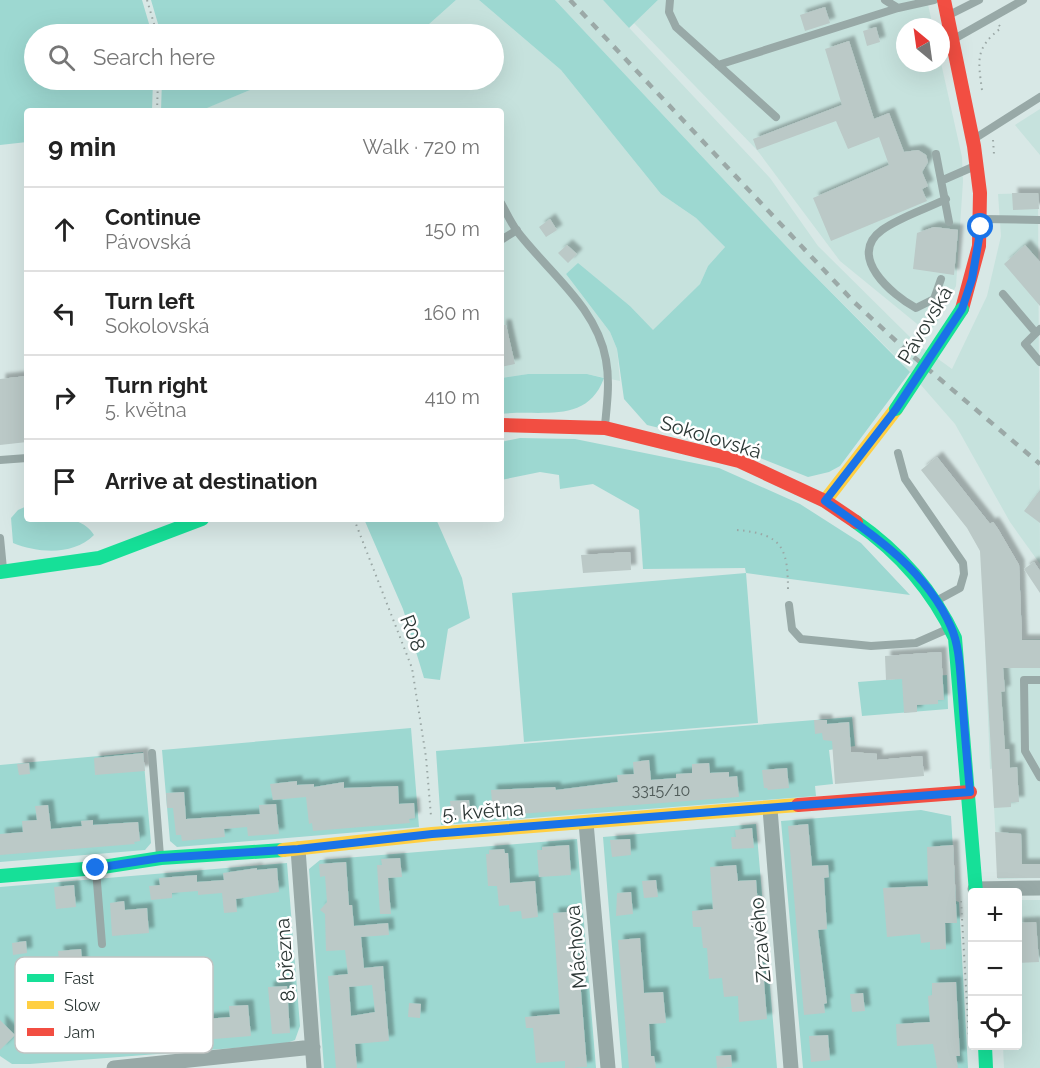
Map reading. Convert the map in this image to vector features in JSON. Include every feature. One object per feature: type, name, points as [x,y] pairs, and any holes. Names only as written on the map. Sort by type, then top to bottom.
[{"type":"street","name":"Pávovská","points":[[825,501],[896,409],[962,309],[972,279],[981,219],[976,166],[973,140],[944,0]]},
{"type":"street","name":"Sokolovská","points":[[504,425],[605,428],[739,461],[825,501],[879,538],[901,558],[936,601],[951,627],[959,664],[976,888]]},
{"type":"street","points":[[1,572],[99,558],[194,522]]},
{"type":"street","name":"5. května","points":[[0,876],[96,868],[160,858],[298,849],[432,834],[970,792]]},
{"type":"street","name":"Zrzavého","points":[[770,809],[791,1068]]},
{"type":"street","name":"Máchova","points":[[586,823],[608,1068]]},
{"type":"street","name":"8. března","points":[[298,849],[314,1068]]},
{"type":"street","points":[[1022,889],[1040,888]]},
{"type":"street","points":[[114,1068],[313,1047]]},
{"type":"street","points":[[985,1050],[986,1068]]},
{"type":"lane","points":[[670,0],[669,12],[676,27],[776,117]]},
{"type":"lane","points":[[885,0],[898,8]]},
{"type":"lane","points":[[718,65],[898,8],[934,0]]},
{"type":"lane","points":[[948,16],[979,0]]},
{"type":"lane","points":[[953,39],[1023,0]]},
{"type":"lane","points":[[973,140],[1040,97]]},
{"type":"lane","points":[[936,154],[943,180],[949,222]]},
{"type":"lane","points":[[943,180],[976,166]]},
{"type":"lane","points":[[941,279],[934,299],[916,308],[902,301],[877,275],[867,253],[881,230],[946,199]]},
{"type":"lane","points":[[504,208],[517,230],[570,291],[599,336],[606,359],[609,384],[605,428]]},
{"type":"lane","points":[[981,219],[1040,220]]},
{"type":"lane","points":[[504,238],[517,230]]},
{"type":"lane","points":[[1003,294],[1038,331],[1025,344],[1040,362]]},
{"type":"lane","points":[[898,453],[905,479],[963,562],[964,574],[960,588],[936,601]]},
{"type":"lane","points":[[0,460],[24,458]]},
{"type":"lane","points":[[0,538],[1,572]]},
{"type":"lane","points":[[789,605],[792,629],[801,639],[872,646],[916,643],[951,627]]},
{"type":"lane","points":[[1040,680],[1024,680],[1025,751],[1040,777]]},
{"type":"lane","points":[[152,753],[160,858]]},
{"type":"lane","points":[[96,868],[102,944]]},
{"type":"path","points":[[147,0],[154,24]]},
{"type":"path","points":[[157,108],[158,90]]},
{"type":"path","name":"R08","points":[[355,522],[412,668],[426,757],[432,834]]},
{"type":"path","points":[[737,530],[771,536],[784,550],[789,605]]},
{"type":"path","points":[[961,898],[968,1028]]},
{"type":"shaded area","points":[[0,0],[142,0],[149,24],[24,24],[24,90],[153,90],[152,108],[24,108],[24,142],[0,145]]},
{"type":"shaded area","points":[[151,0],[456,0],[429,24],[158,24]]},
{"type":"shaded area","points":[[456,0],[479,0],[561,70],[661,194],[696,218],[725,247],[708,266],[700,284],[653,331],[630,306],[578,264],[566,274],[610,332],[617,349],[620,381],[587,374],[528,374],[504,378],[504,108],[206,108],[250,90],[504,90],[504,24],[429,24]]},
{"type":"shaded area","points":[[479,0],[555,0],[801,262],[910,372],[840,466],[829,472],[808,477],[722,443],[647,425],[624,399],[617,349],[610,332],[566,274],[578,263],[630,306],[653,330],[700,284],[708,266],[725,247],[696,218],[661,194],[561,70]]},
{"type":"shaded area","points":[[555,0],[603,0],[770,178],[818,246],[916,343],[952,369],[987,296],[1001,236],[998,194],[1038,193],[1040,564],[1010,522],[955,424],[900,361],[801,262]]},
{"type":"shaded area","points":[[603,0],[658,0],[629,28]]},
{"type":"shaded area","points":[[658,0],[927,0],[931,18],[896,18],[896,72],[943,72],[962,157],[963,181],[956,286],[936,325],[927,332],[840,261],[757,150],[634,23]]},
{"type":"shaded area","points":[[162,90],[250,90],[207,108],[161,108]]},
{"type":"shaded area","points":[[1040,109],[1040,155],[1015,125]]},
{"type":"shaded area","points":[[528,374],[587,374],[604,378],[596,393],[586,403],[574,409],[547,413],[504,414],[504,378]]},
{"type":"shaded area","points":[[520,438],[575,439],[719,468],[800,504],[861,543],[910,595],[746,573],[745,568],[643,569],[639,510],[593,484],[560,489],[559,475],[540,472],[504,479],[504,441]]},
{"type":"shaded area","points":[[24,507],[24,522],[78,522],[94,535],[76,547],[55,551],[33,549],[13,543],[11,518]]},
{"type":"shaded area","points":[[365,522],[437,522],[462,578],[470,618],[448,629],[440,680],[424,678],[403,609]]},
{"type":"shaded area","points":[[746,573],[758,723],[524,742],[512,593]]},
{"type":"shaded area","points":[[1040,639],[1040,878],[998,879],[993,789],[995,768],[990,769],[985,641]]},
{"type":"shaded area","points":[[947,675],[948,709],[862,716],[858,682]]},
{"type":"shaded area","points":[[852,717],[855,746],[829,750],[833,784],[815,786],[816,796],[441,825],[436,751]]},
{"type":"shaded area","points":[[411,728],[419,827],[177,847],[170,841],[162,750]]},
{"type":"shaded area","points":[[143,752],[151,843],[145,850],[0,862],[0,765]]},
{"type":"shaded area","points":[[921,810],[951,816],[956,901],[959,902],[968,1068],[803,1068],[781,821]]},
{"type":"shaded area","points":[[756,824],[777,1068],[622,1068],[603,837]]},
{"type":"shaded area","points":[[577,839],[596,1068],[324,1068],[309,869],[320,860]]},
{"type":"shaded area","points":[[287,863],[300,1026],[295,1040],[284,1044],[213,1050],[213,957],[15,957],[15,1053],[170,1053],[12,1064],[0,1056],[0,887]]},
{"type":"shaded area","points":[[1022,900],[1040,900],[1040,1068],[1004,1068],[1003,1050],[1022,1050]]},
{"type":"building","points":[[825,7],[830,23],[805,31],[800,15]]},
{"type":"building","points":[[876,27],[880,42],[867,46],[863,31]]},
{"type":"building","points":[[849,41],[874,119],[889,113],[904,152],[918,150],[926,155],[928,162],[922,172],[928,186],[922,189],[927,201],[831,241],[813,198],[889,165],[879,137],[848,149],[836,121],[757,150],[753,139],[842,105],[825,49]]},
{"type":"building","points":[[1012,193],[1038,193],[1039,209],[1013,210]]},
{"type":"building","points":[[550,219],[557,230],[546,237],[539,227]]},
{"type":"building","points":[[934,227],[958,230],[954,275],[913,269],[917,233]]},
{"type":"building","points":[[567,245],[577,254],[568,263],[558,253]]},
{"type":"building","points":[[1025,245],[1040,262],[1040,306],[1004,264]]},
{"type":"building","points":[[504,325],[506,325],[515,364],[504,366]]},
{"type":"building","points":[[24,376],[24,442],[0,445],[0,379]]},
{"type":"building","points":[[937,457],[990,524],[993,522],[1019,565],[1022,640],[1040,640],[1040,668],[1003,668],[1005,691],[1001,692],[1005,749],[1009,749],[1010,768],[1017,767],[1019,802],[1011,802],[1011,807],[994,808],[980,551],[967,528],[921,470]]},
{"type":"building","points":[[1040,490],[1040,523],[1024,511]]},
{"type":"building","points":[[630,552],[631,570],[583,573],[581,555]]},
{"type":"building","points":[[1034,562],[1040,571],[1040,593],[1024,569]]},
{"type":"building","points":[[941,652],[944,700],[938,700],[938,704],[917,705],[917,712],[904,713],[902,679],[886,680],[885,656]]},
{"type":"building","points":[[814,720],[827,720],[827,724],[849,722],[851,752],[877,754],[877,760],[922,756],[924,776],[835,784],[832,741],[823,740],[822,733],[815,734]]},
{"type":"building","points":[[143,753],[145,771],[95,775],[94,758]]},
{"type":"building","points":[[649,760],[651,780],[676,778],[676,774],[692,773],[692,764],[709,763],[710,773],[729,772],[729,777],[737,776],[739,797],[493,816],[491,790],[555,787],[556,790],[618,782],[617,775],[634,774],[633,762]]},
{"type":"building","points":[[29,763],[30,774],[19,775],[17,764]]},
{"type":"building","points":[[787,768],[789,788],[768,790],[764,788],[762,770]]},
{"type":"building","points":[[297,781],[297,785],[314,784],[314,787],[344,782],[344,788],[398,786],[399,804],[414,803],[415,818],[409,819],[410,823],[313,831],[312,823],[309,824],[306,797],[273,800],[270,784]]},
{"type":"building","points":[[184,792],[186,819],[260,814],[259,805],[276,804],[279,834],[248,836],[247,827],[224,829],[225,837],[182,841],[181,835],[176,835],[173,808],[167,808],[166,793]]},
{"type":"building","points":[[469,800],[471,818],[452,820],[450,801]]},
{"type":"building","points":[[48,805],[51,829],[82,826],[81,821],[93,820],[93,825],[138,822],[140,841],[134,842],[135,844],[0,855],[0,834],[23,832],[22,821],[37,820],[35,806]]},
{"type":"building","points":[[808,824],[812,866],[828,865],[829,877],[824,878],[827,929],[818,930],[827,1003],[824,1004],[825,1013],[804,1015],[788,826]]},
{"type":"building","points":[[752,828],[754,848],[732,849],[731,837],[736,837],[735,830]]},
{"type":"building","points":[[995,832],[1021,834],[1022,864],[1040,864],[1040,878],[997,878]]},
{"type":"building","points":[[630,839],[631,855],[612,857],[610,840]]},
{"type":"building","points":[[569,845],[571,875],[539,877],[537,850],[542,850],[542,847]]},
{"type":"building","points":[[953,845],[957,923],[945,923],[946,949],[930,950],[930,942],[921,943],[920,934],[887,937],[883,888],[928,886],[927,847]]},
{"type":"building","points":[[504,849],[505,853],[508,853],[510,883],[535,881],[538,917],[522,919],[521,911],[510,912],[509,905],[499,906],[497,886],[488,886],[486,854],[489,854],[489,850]]},
{"type":"building","points":[[400,858],[402,877],[388,878],[391,914],[380,914],[377,865],[382,865],[381,859]]},
{"type":"building","points":[[346,862],[349,905],[352,905],[354,926],[388,923],[389,935],[361,937],[364,968],[383,966],[389,1041],[355,1044],[357,1068],[336,1068],[328,976],[348,974],[345,950],[326,951],[325,914],[320,910],[327,902],[325,876],[320,877],[319,864]],"holes":[[[372,985],[375,1012],[351,1016],[349,987]]]},
{"type":"building","points":[[736,865],[738,881],[756,880],[767,1019],[739,1022],[738,996],[724,997],[722,978],[709,979],[707,948],[703,948],[701,927],[693,927],[692,911],[713,909],[710,867]]},
{"type":"building","points":[[257,868],[257,870],[277,868],[279,892],[236,899],[237,912],[224,913],[222,893],[198,895],[198,891],[172,893],[172,898],[151,900],[149,886],[160,885],[159,878],[197,875],[197,882],[224,880],[223,873]]},
{"type":"building","points":[[656,880],[658,897],[644,898],[642,881]]},
{"type":"building","points":[[74,885],[76,907],[56,909],[54,887]]},
{"type":"building","points":[[631,892],[633,914],[616,916],[617,893]]},
{"type":"building","points":[[124,901],[125,910],[147,908],[149,933],[112,936],[110,903]]},
{"type":"building","points":[[568,912],[568,916],[575,916],[587,1067],[565,1068],[565,1061],[536,1063],[533,1028],[526,1028],[525,1017],[560,1014],[553,913]]},
{"type":"building","points":[[1036,922],[1039,962],[1022,963],[1022,923]]},
{"type":"building","points":[[640,938],[644,993],[663,992],[666,1023],[649,1024],[651,1056],[654,1056],[656,1068],[629,1068],[618,940]]},
{"type":"building","points":[[26,941],[27,953],[13,955],[12,943]]},
{"type":"building","points":[[81,949],[82,957],[59,957],[58,951]]},
{"type":"building","points":[[956,982],[960,1056],[956,1056],[958,1068],[937,1068],[933,1044],[897,1046],[896,1024],[930,1022],[928,996],[932,995],[932,983]]},
{"type":"building","points":[[287,986],[290,1033],[272,1034],[268,987]]},
{"type":"building","points":[[863,993],[865,1011],[852,1012],[850,994]]},
{"type":"building","points":[[409,1003],[421,1004],[420,1018],[408,1017]]},
{"type":"building","points":[[248,1005],[251,1036],[213,1039],[213,1018],[230,1017],[229,1006]]},
{"type":"building","points":[[0,1020],[15,1035],[0,1050]]},
{"type":"building","points":[[828,1035],[830,1060],[811,1062],[809,1036]]},
{"type":"building","points":[[731,1055],[732,1067],[717,1068],[716,1056]]},
{"type":"railway","points":[[570,0],[854,302],[908,352],[1040,464]]},
{"type":"traffic: fast","points":[[896,409],[962,309]]},
{"type":"traffic: fast","points":[[0,572],[99,558],[194,522]]},
{"type":"traffic: fast","points":[[856,522],[887,546],[913,574],[936,604],[955,638],[976,888]]},
{"type":"traffic: fast","points":[[0,876],[96,868],[161,858],[283,850]]},
{"type":"traffic: fast","points":[[985,1050],[986,1068]]},
{"type":"traffic: slow","points":[[825,501],[896,409]]},
{"type":"traffic: slow","points":[[283,850],[432,834],[798,805]]},
{"type":"traffic: jam","points":[[944,0],[974,146],[980,193],[979,246],[962,309]]},
{"type":"traffic: jam","points":[[504,425],[605,428],[739,461],[825,501],[856,522]]},
{"type":"traffic: jam","points":[[798,805],[970,792]]},
{"type":"route","points":[[96,868],[160,858],[298,849],[432,834],[970,792],[959,664],[955,638],[944,612],[901,558],[879,538],[825,501],[896,409],[962,309],[972,279],[981,227]]}]
